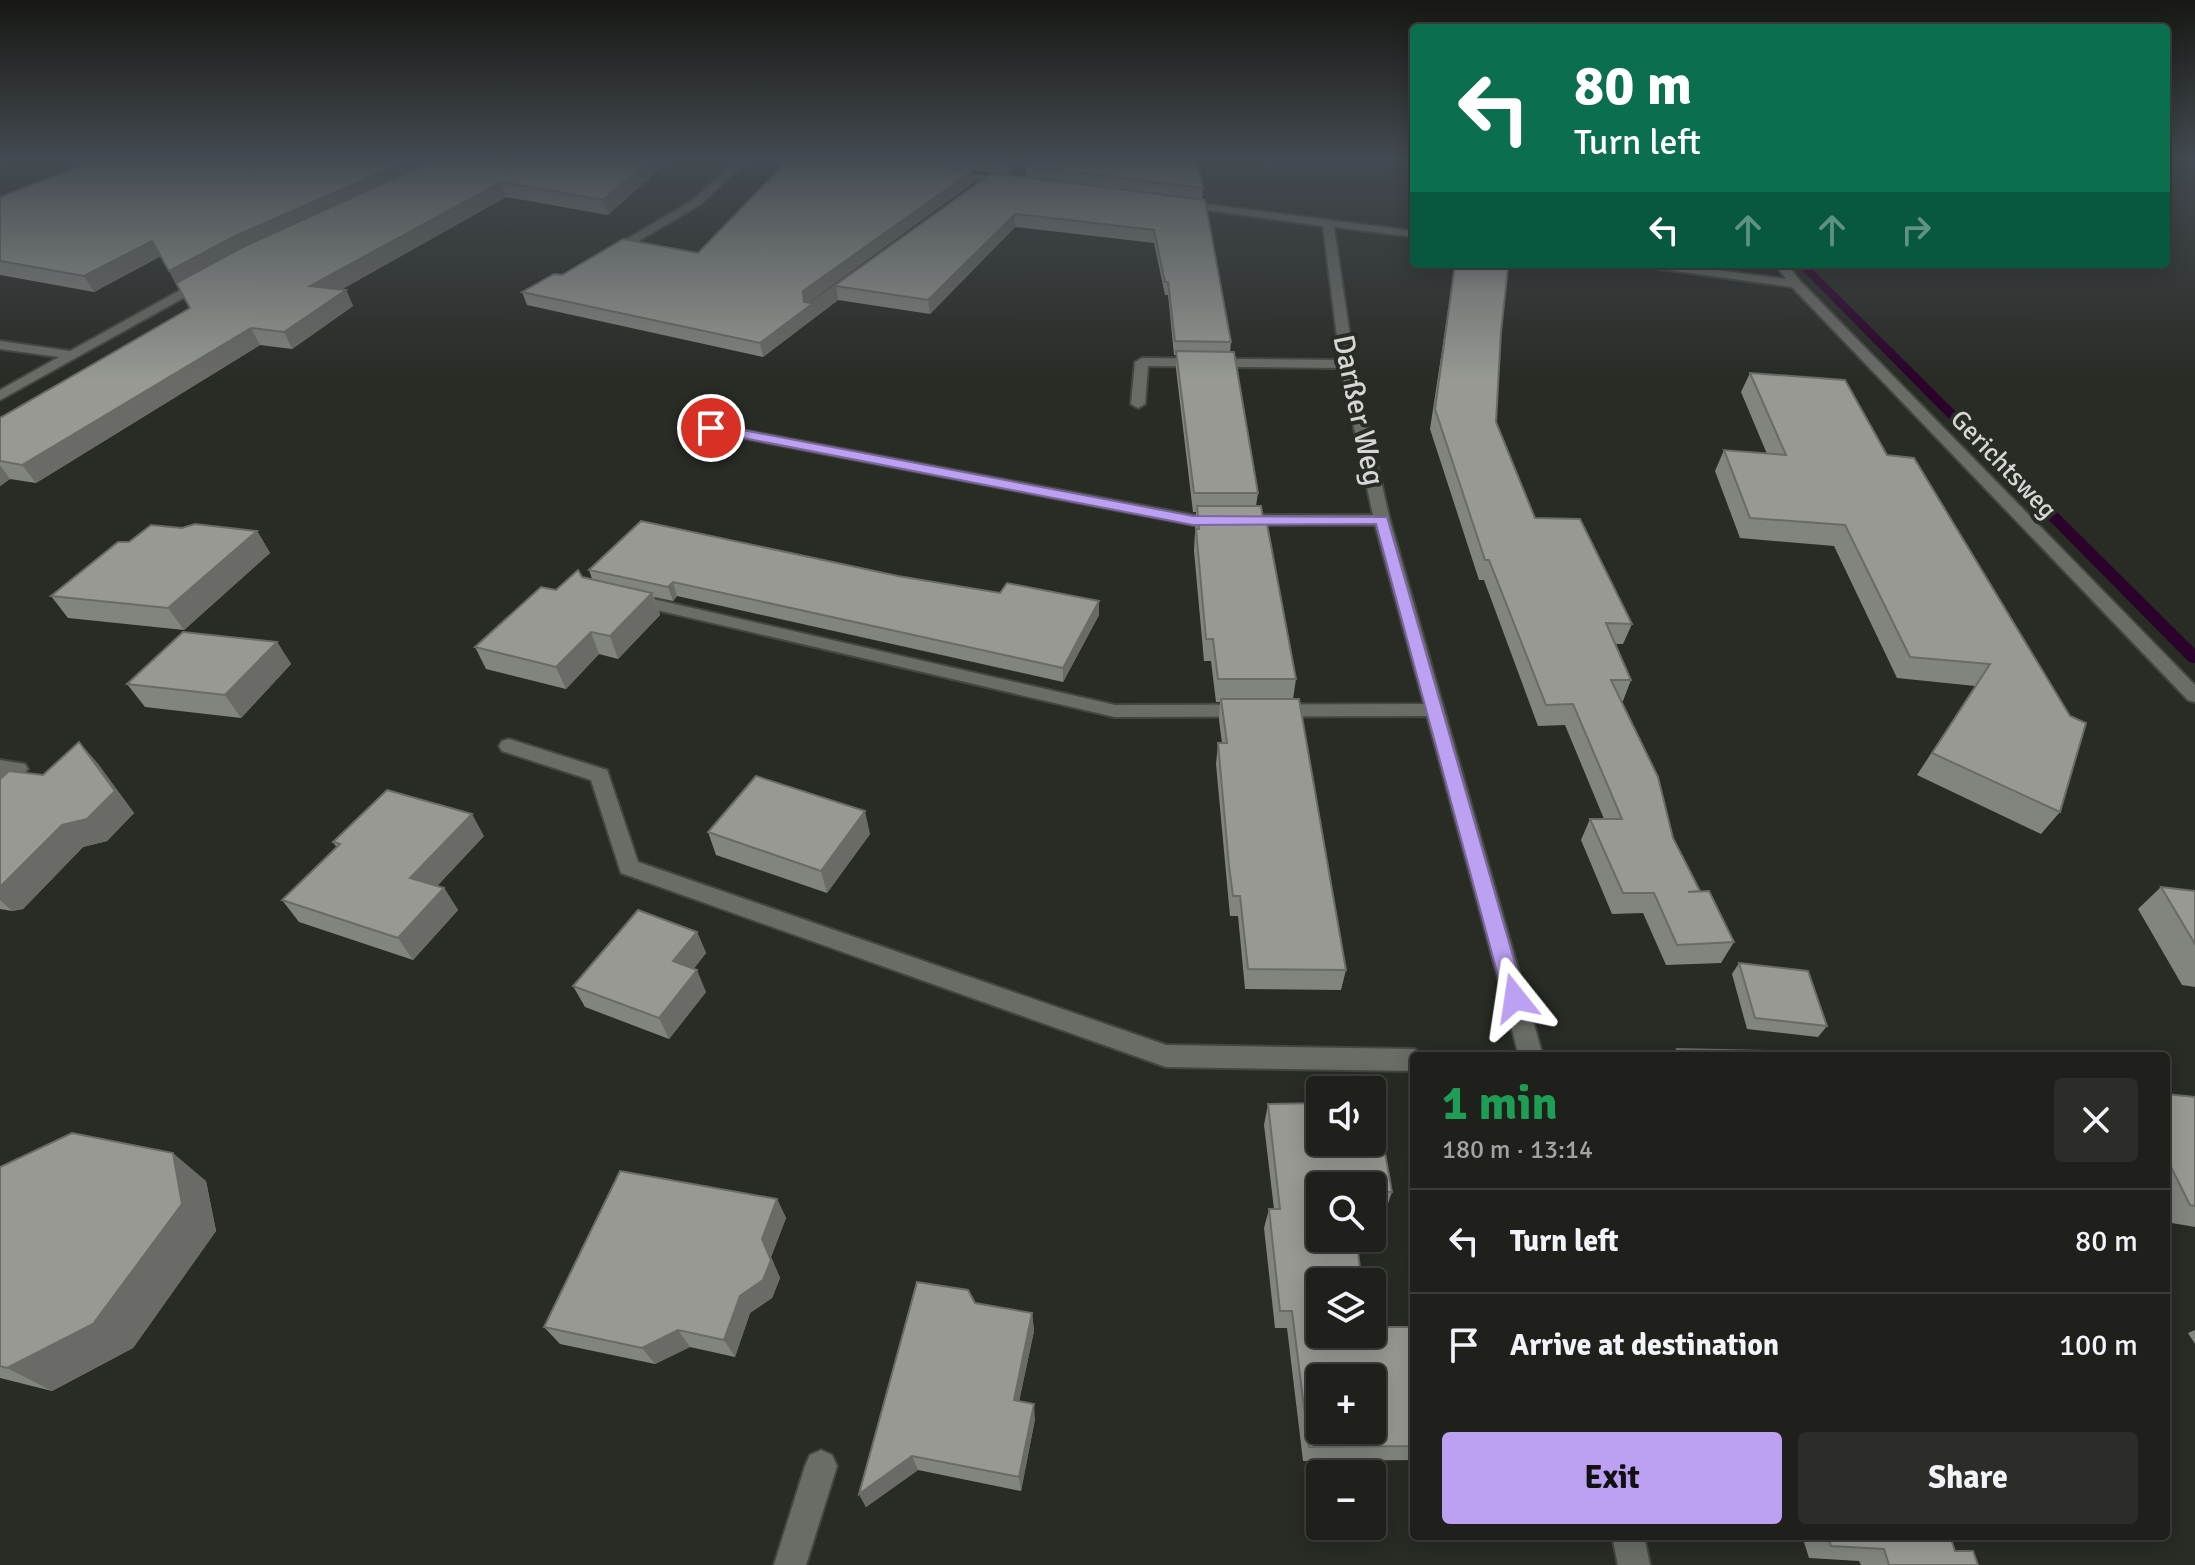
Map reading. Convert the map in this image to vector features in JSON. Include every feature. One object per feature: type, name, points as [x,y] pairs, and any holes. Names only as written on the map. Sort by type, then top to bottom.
[{"type":"street","points":[[602,259],[644,234]]},
{"type":"street","name":"Darßer Weg","points":[[1329,234],[1347,364],[1382,520],[1530,1052]]},
{"type":"street","points":[[1675,268],[1796,284]]},
{"type":"street","name":"Gerichtsweg","points":[[1784,268],[1796,284],[2195,696]]},
{"type":"street","points":[[0,396],[219,273]]},
{"type":"street","points":[[0,345],[70,355]]},
{"type":"street","points":[[1138,404],[1142,362],[1347,364]]},
{"type":"street","points":[[711,428],[1193,520],[1382,520]]},
{"type":"street","points":[[613,595],[1115,711],[1434,710]]},
{"type":"street","points":[[509,746],[600,775],[629,867],[1166,1056],[1410,1060]]},
{"type":"street","points":[[0,767],[18,769],[0,785]]},
{"type":"street","points":[[790,1565],[821,1466]]},
{"type":"street","points":[[1629,1540],[1634,1565]]},
{"type":"building","points":[[0,234],[240,234],[169,271],[152,241],[84,276],[0,261]]},
{"type":"building","points":[[272,234],[405,234],[310,286],[346,290],[284,332],[251,328],[22,465],[0,461],[0,418],[190,308],[176,283]]},
{"type":"building","points":[[716,234],[883,234],[803,291],[804,302],[810,303],[907,234],[995,234],[928,300],[836,286],[760,343],[522,292],[554,274],[562,275],[623,239],[698,253]]},
{"type":"building","points":[[1155,234],[1211,234],[1231,342],[1175,341],[1168,282],[1165,282]]},
{"type":"building","points":[[1454,268],[1508,268],[1496,422],[1535,518],[1580,519],[1632,624],[1606,623],[1631,680],[1611,680],[1658,777],[1673,838],[1700,891],[1688,892],[1709,891],[1734,942],[1677,945],[1654,893],[1623,893],[1590,819],[1622,819],[1573,704],[1546,705],[1489,560],[1485,560],[1435,409]]},
{"type":"building","points":[[1176,351],[1234,352],[1258,493],[1194,493]]},
{"type":"building","points":[[1750,373],[1845,380],[1887,455],[1914,458],[2070,716],[2086,723],[2060,812],[1932,753],[1990,664],[1910,657],[1845,525],[1750,518],[1724,450],[1786,455]]},
{"type":"building","points":[[1197,506],[1261,506],[1296,679],[1218,679],[1213,639],[1206,639],[1196,529],[1199,529]]},
{"type":"building","points":[[641,521],[898,576],[1000,593],[1007,583],[1099,601],[1063,668],[673,582],[668,587],[589,570]]},
{"type":"building","points":[[195,524],[257,531],[168,608],[51,596],[118,542],[129,542],[151,525],[182,528]]},
{"type":"building","points":[[578,570],[582,577],[652,593],[610,636],[591,632],[556,667],[475,647],[541,587],[556,590]]},
{"type":"building","points":[[183,632],[277,642],[225,695],[127,684]]},
{"type":"building","points":[[1221,699],[1299,699],[1346,970],[1248,969],[1240,896],[1233,896],[1229,866],[1218,743],[1227,743]]},
{"type":"building","points":[[79,742],[115,791],[87,819],[62,825],[0,887],[0,779],[9,771],[43,775]]},
{"type":"building","points":[[756,776],[865,811],[821,871],[708,832]]},
{"type":"building","points":[[387,790],[472,814],[410,878],[444,888],[398,938],[282,900],[340,844],[333,842]]},
{"type":"building","points":[[2161,887],[2195,891],[2195,944]]},
{"type":"building","points":[[638,910],[697,932],[673,961],[697,970],[659,1018],[573,986]]},
{"type":"building","points":[[1739,963],[1808,971],[1827,1026],[1755,1018]]},
{"type":"building","points":[[1677,1049],[1767,1052],[1678,1052]]},
{"type":"building","points":[[2170,1094],[2195,1097],[2195,1206],[2190,1205],[2170,1165]]},
{"type":"building","points":[[1306,1103],[1306,1156],[1386,1156],[1392,1192],[1386,1192],[1386,1172],[1306,1172],[1306,1252],[1358,1252],[1360,1268],[1306,1268],[1306,1348],[1386,1348],[1386,1327],[1410,1327],[1410,1446],[1309,1447],[1309,1444],[1386,1444],[1386,1364],[1306,1364],[1306,1423],[1292,1311],[1280,1311],[1269,1209],[1280,1209],[1268,1104]]},
{"type":"building","points":[[72,1133],[173,1153],[182,1204],[93,1324],[7,1368],[0,1366],[0,1167]]},
{"type":"building","points":[[620,1171],[777,1199],[762,1239],[771,1260],[763,1280],[740,1296],[724,1340],[678,1330],[642,1348],[544,1327]]},
{"type":"building","points":[[917,1282],[968,1290],[975,1303],[1032,1313],[1014,1400],[1034,1404],[1019,1477],[912,1456],[859,1494]]},
{"type":"building","points":[[1829,1540],[1951,1540],[1955,1551],[1973,1551],[1978,1565],[1889,1565],[1884,1549],[1831,1546]]},
{"type":"waterway","points":[[1805,268],[2195,658]]},
{"type":"route","points":[[711,428],[1193,520],[1382,520],[1515,998]]}]
